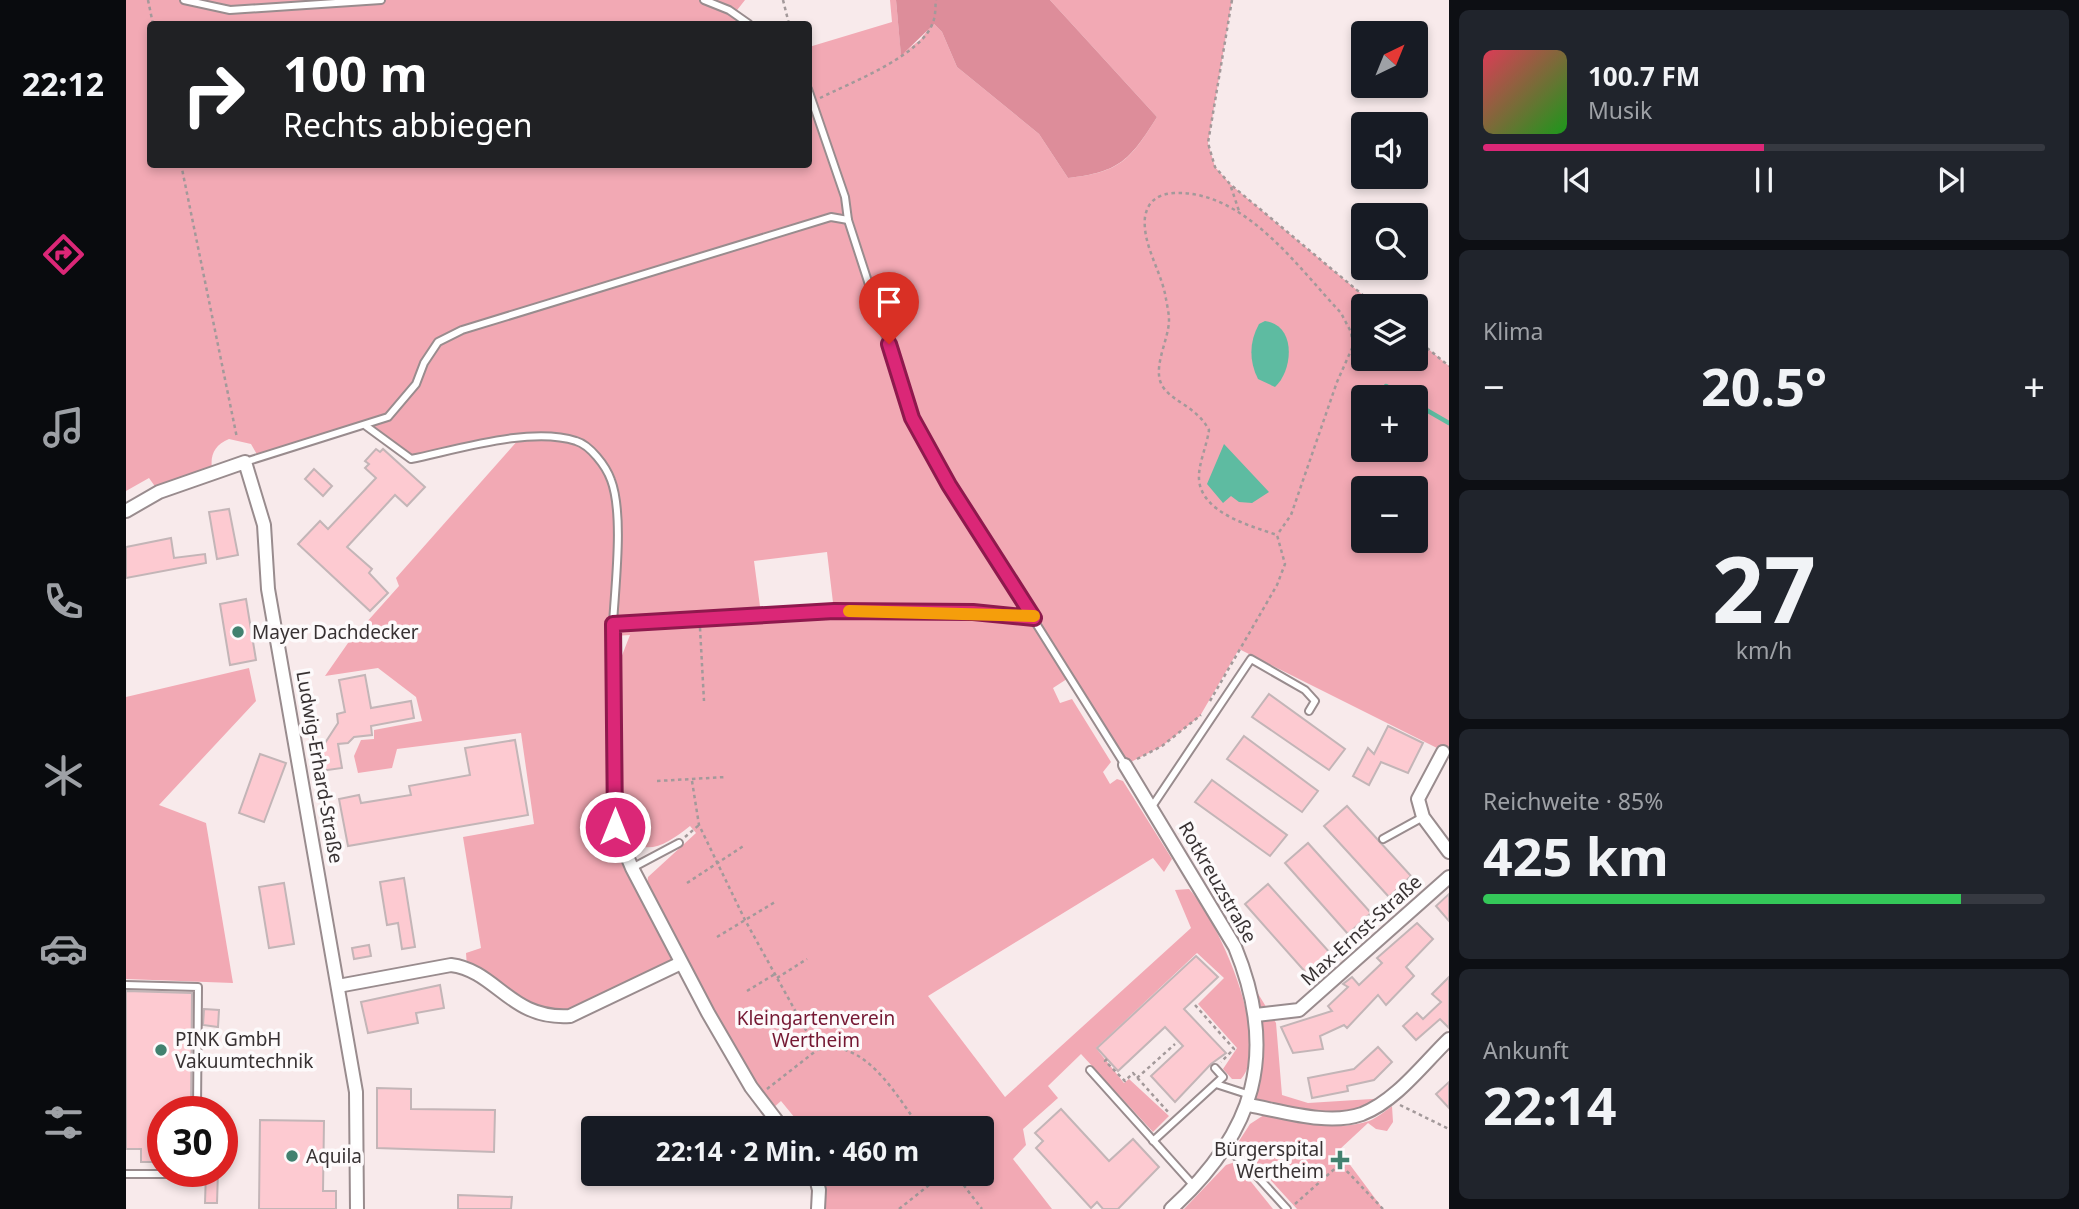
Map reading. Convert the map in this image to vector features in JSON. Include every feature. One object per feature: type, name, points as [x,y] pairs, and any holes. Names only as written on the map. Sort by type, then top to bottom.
[{"type":"street","points":[[126,511],[159,492],[245,462]]},
{"type":"street","name":"Ludwig-Erhard-Straße","points":[[245,462],[264,524],[268,589],[356,1092],[357,1209]]},
{"type":"street","points":[[613,624],[615,827],[632,868],[681,963],[758,1097],[773,1116]]},
{"type":"street","points":[[1443,752],[1418,799],[1423,817],[1449,852]]},
{"type":"street","name":"Rotkreuzstraße","points":[[1125,765],[1235,947],[1246,974],[1256,1015],[1257,1063],[1249,1100],[1226,1149],[1195,1187],[1171,1209]]},
{"type":"street","name":"Max-Ernst-Straße","points":[[1256,1015],[1299,1010],[1449,877]]},
{"type":"street","points":[[338,986],[451,965],[467,967],[511,1001],[529,1011],[551,1017],[570,1016],[681,963]]},
{"type":"street","points":[[1249,1100],[1332,1118],[1362,1114],[1388,1098],[1449,1039]]},
{"type":"street","points":[[818,1186],[818,1209]]},
{"type":"lane","points":[[184,0],[230,10],[381,0]]},
{"type":"lane","points":[[704,0],[729,10],[745,21]]},
{"type":"lane","points":[[812,97],[845,197],[848,220],[912,418],[949,485],[1125,765]]},
{"type":"lane","points":[[245,462],[388,417],[402,404],[438,342],[461,330],[831,217],[848,220]]},
{"type":"lane","points":[[366,426],[411,459],[520,438],[577,441],[597,457],[611,480],[617,509],[613,624],[700,621],[834,611],[973,612],[1034,618]]},
{"type":"lane","points":[[1151,807],[1251,659],[1305,690],[1315,701],[1309,711]]},
{"type":"lane","points":[[1383,839],[1423,817]]},
{"type":"lane","points":[[632,868],[679,843]]},
{"type":"lane","points":[[126,985],[198,987],[197,1096]]},
{"type":"lane","points":[[1153,1141],[1223,1077],[1215,1068]]},
{"type":"lane","points":[[1090,1070],[1195,1187]]},
{"type":"lane","points":[[1216,1084],[1249,1100]]},
{"type":"lane","points":[[1226,1149],[1245,1163],[1289,1209]]},
{"type":"lane","points":[[126,1174],[147,1173]]},
{"type":"path","points":[[148,0],[152,21]]},
{"type":"path","points":[[783,0],[788,21]]},
{"type":"path","points":[[814,101],[876,72],[922,39],[933,23],[936,0]]},
{"type":"path","points":[[1232,0],[1208,143],[1215,167],[1230,184],[1362,294]]},
{"type":"path","points":[[182,168],[237,438]]},
{"type":"path","points":[[1230,184],[1240,211]]},
{"type":"path","points":[[1192,192],[1215,198],[1240,211],[1341,313],[1351,332],[1353,346],[1337,382],[1292,515],[1277,535],[1249,525],[1212,504],[1201,490],[1198,477],[1209,430],[1190,406],[1164,388],[1159,376],[1169,321],[1166,295],[1145,232],[1145,216],[1150,202],[1163,194],[1192,192]]},
{"type":"path","points":[[1428,349],[1449,366]]},
{"type":"path","points":[[1125,765],[1162,746],[1200,716],[1207,706],[1281,575],[1285,564],[1277,535]]},
{"type":"path","points":[[700,621],[704,701]]},
{"type":"path","points":[[657,781],[726,777]]},
{"type":"path","points":[[692,781],[699,825],[745,920],[817,1050]]},
{"type":"path","points":[[679,843],[699,825]]},
{"type":"path","points":[[687,883],[745,845]]},
{"type":"path","points":[[717,937],[775,902]]},
{"type":"path","points":[[747,991],[807,959]]},
{"type":"path","points":[[1195,1005],[1234,1049],[1215,1068]]},
{"type":"path","points":[[1137,1078],[1175,1044]]},
{"type":"path","points":[[758,1097],[817,1050],[827,1047],[863,1058],[910,1116]]},
{"type":"path","points":[[1107,1059],[1125,1080],[1133,1073],[1176,1121]]},
{"type":"path","points":[[1388,1098],[1449,1129]]},
{"type":"path","points":[[1289,1209],[1346,1158],[1350,1163]]},
{"type":"path","points":[[1340,1164],[1383,1209]]},
{"type":"path","points":[[899,1209],[928,1186]]},
{"type":"path","points":[[964,1186],[982,1209]]},
{"type":"green space","name":"Kleingartenverein Wertheim","points":[[126,0],[745,0],[734,14],[744,21],[147,21],[147,168],[812,168],[812,46],[892,22],[890,0],[896,0],[901,55],[921,39],[933,23],[942,32],[957,67],[1039,134],[1068,178],[1100,172],[1122,161],[1139,144],[1157,117],[1050,0],[1232,0],[1208,143],[1215,167],[1230,184],[1362,294],[1351,294],[1351,371],[1428,371],[1428,349],[1449,366],[1449,754],[1239,649],[1200,716],[1162,746],[1125,765],[1070,677],[1053,688],[1060,703],[1072,699],[1111,762],[1103,772],[1110,784],[1117,779],[1123,781],[1172,859],[1164,872],[1153,858],[928,996],[1005,1097],[1191,928],[1175,890],[1189,889],[1201,905],[1227,953],[1246,1011],[1250,1038],[1249,1061],[1241,1079],[1232,1079],[1223,1069],[1237,1048],[1198,1004],[1224,978],[1197,953],[1096,1048],[1124,1083],[1129,1079],[1169,1116],[1153,1132],[1081,1054],[1048,1086],[1058,1098],[1023,1129],[1026,1145],[1013,1159],[1052,1209],[818,1209],[816,1186],[994,1186],[994,1116],[793,1116],[781,1101],[772,1109],[747,1070],[647,885],[648,877],[696,833],[690,826],[660,845],[641,846],[633,842],[619,819],[621,658],[630,635],[614,636],[615,827],[679,959],[614,996],[551,1017],[467,967],[466,953],[481,948],[463,837],[534,824],[521,733],[397,749],[392,768],[358,773],[354,756],[361,740],[374,739],[374,730],[422,721],[416,697],[378,668],[325,676],[348,643],[399,586],[396,578],[519,439],[411,459],[366,426],[259,458],[251,444],[229,439],[215,451],[212,469],[159,492],[149,478],[126,491]],"holes":[[[827,552],[834,611],[761,614],[754,561]]]},
{"type":"green space","points":[[249,668],[256,701],[159,805],[206,823],[233,983],[126,979],[126,697]]},
{"type":"green space","points":[[1246,974],[1276,1023],[1282,1095],[1308,1103],[1388,1098],[1362,1114],[1332,1117],[1248,1105],[1257,1063]]},
{"type":"green space","points":[[1392,1106],[1393,1122],[1387,1131],[1376,1129],[1368,1123],[1339,1150],[1383,1209],[1297,1209],[1245,1152],[1239,1141],[1250,1124],[1267,1113],[1304,1122],[1344,1126],[1369,1121]]},
{"type":"green space","points":[[1235,1162],[1273,1209],[1184,1209],[1226,1165]]},
{"type":"shaded area","points":[[896,0],[1050,0],[1157,117],[1139,144],[1122,161],[1100,172],[1068,178],[1039,134],[957,67],[942,32],[934,24],[901,56]]},
{"type":"shaded area","points":[[1265,321],[1275,324],[1283,331],[1289,349],[1286,370],[1275,387],[1258,379],[1253,365],[1252,345],[1259,324]]},
{"type":"shaded area","points":[[1224,444],[1269,492],[1252,503],[1239,502],[1231,496],[1223,503],[1207,484]]},
{"type":"building","points":[[376,449],[380,452],[383,449],[425,487],[407,506],[395,495],[347,547],[372,569],[369,573],[388,593],[370,611],[298,544],[320,521],[328,529],[376,478],[365,468],[369,464],[365,461]]},
{"type":"building","points":[[314,469],[332,486],[323,496],[305,479]]},
{"type":"building","points":[[229,509],[238,555],[217,559],[209,512]]},
{"type":"building","points":[[171,538],[174,558],[205,554],[206,563],[126,578],[126,547]]},
{"type":"building","name":"Mayer Dachdecker","points":[[246,599],[256,660],[230,665],[220,604]]},
{"type":"building","points":[[365,675],[371,708],[411,701],[414,718],[371,726],[372,735],[354,737],[348,743],[338,744],[342,768],[313,772],[312,763],[338,723],[337,714],[345,712],[339,680]]},
{"type":"building","points":[[1269,694],[1345,749],[1329,770],[1252,717]]},
{"type":"building","points":[[1388,726],[1423,743],[1408,773],[1381,762],[1369,785],[1353,776],[1368,748],[1374,754]]},
{"type":"building","points":[[1244,736],[1318,791],[1302,812],[1227,759]]},
{"type":"building","points":[[515,740],[528,815],[348,846],[339,799],[359,795],[361,803],[411,795],[409,786],[470,775],[465,748]]},
{"type":"building","points":[[260,754],[286,763],[264,822],[239,813]]},
{"type":"building","points":[[1212,780],[1287,835],[1270,856],[1195,802]]},
{"type":"building","points":[[1347,806],[1411,876],[1389,897],[1324,826]]},
{"type":"building","points":[[1308,843],[1371,913],[1348,934],[1285,863]]},
{"type":"building","points":[[404,878],[415,947],[402,949],[398,923],[387,925],[380,882]]},
{"type":"building","points":[[284,883],[294,944],[269,948],[259,887]]},
{"type":"building","points":[[1268,884],[1331,954],[1308,975],[1245,904]]},
{"type":"building","points":[[1449,894],[1449,921],[1436,906]]},
{"type":"building","points":[[1417,923],[1433,939],[1406,967],[1414,976],[1386,1005],[1378,995],[1347,1028],[1344,1025],[1320,1036],[1323,1049],[1293,1053],[1281,1027],[1332,1011],[1328,1006],[1348,987],[1343,984],[1352,977],[1359,985],[1382,963],[1377,958]]},
{"type":"building","points":[[369,945],[371,956],[354,959],[352,948]]},
{"type":"building","points":[[1196,956],[1218,977],[1184,1009],[1226,1053],[1211,1064],[1175,1102],[1151,1076],[1183,1046],[1165,1027],[1118,1071],[1097,1048]]},
{"type":"building","points":[[1449,977],[1449,1028],[1440,1019],[1416,1040],[1403,1026],[1417,1013],[1423,1019],[1441,1002],[1432,994]]},
{"type":"building","points":[[440,985],[444,1008],[416,1013],[418,1023],[368,1033],[361,1002]]},
{"type":"building","name":"PINK GmbH Vakuumtechnik","points":[[126,991],[192,993],[191,1096],[147,1096],[147,1162],[141,1162],[141,1149],[126,1149]]},
{"type":"building","points":[[204,1009],[219,1010],[218,1027],[203,1025]]},
{"type":"building","points":[[1378,1047],[1392,1062],[1374,1080],[1347,1086],[1348,1091],[1312,1098],[1308,1078],[1354,1069]]},
{"type":"building","points":[[1449,1082],[1449,1108],[1436,1094]]},
{"type":"building","points":[[377,1088],[411,1089],[411,1109],[495,1110],[494,1152],[377,1148]]},
{"type":"building","points":[[1061,1109],[1109,1161],[1133,1139],[1159,1167],[1118,1209],[1103,1209],[1097,1202],[1091,1208],[1036,1148],[1043,1141],[1035,1133]]},
{"type":"building","name":"Aquila","points":[[260,1120],[324,1121],[323,1191],[336,1191],[336,1209],[259,1209]]},
{"type":"building","points":[[206,1187],[218,1187],[217,1203],[205,1203]]},
{"type":"building","points":[[458,1195],[512,1197],[511,1209],[458,1209]]},
{"type":"waterway","points":[[1428,411],[1449,423]]},
{"type":"slow traffic","points":[[849,611],[973,612],[1034,616]]},
{"type":"place","name":"Mayer Dachdecker","points":[[238,632]]},
{"type":"place","name":"PINK GmbH Vakuumtechnik","points":[[161,1050]]},
{"type":"place","name":"Aquila","points":[[292,1156]]},
{"type":"place","name":"Bürgerspital Wertheim","points":[[1340,1160]]},
{"type":"route","points":[[615,827],[613,624],[700,621],[834,611],[973,612],[1034,618],[949,485],[912,418],[889,344]]}]
